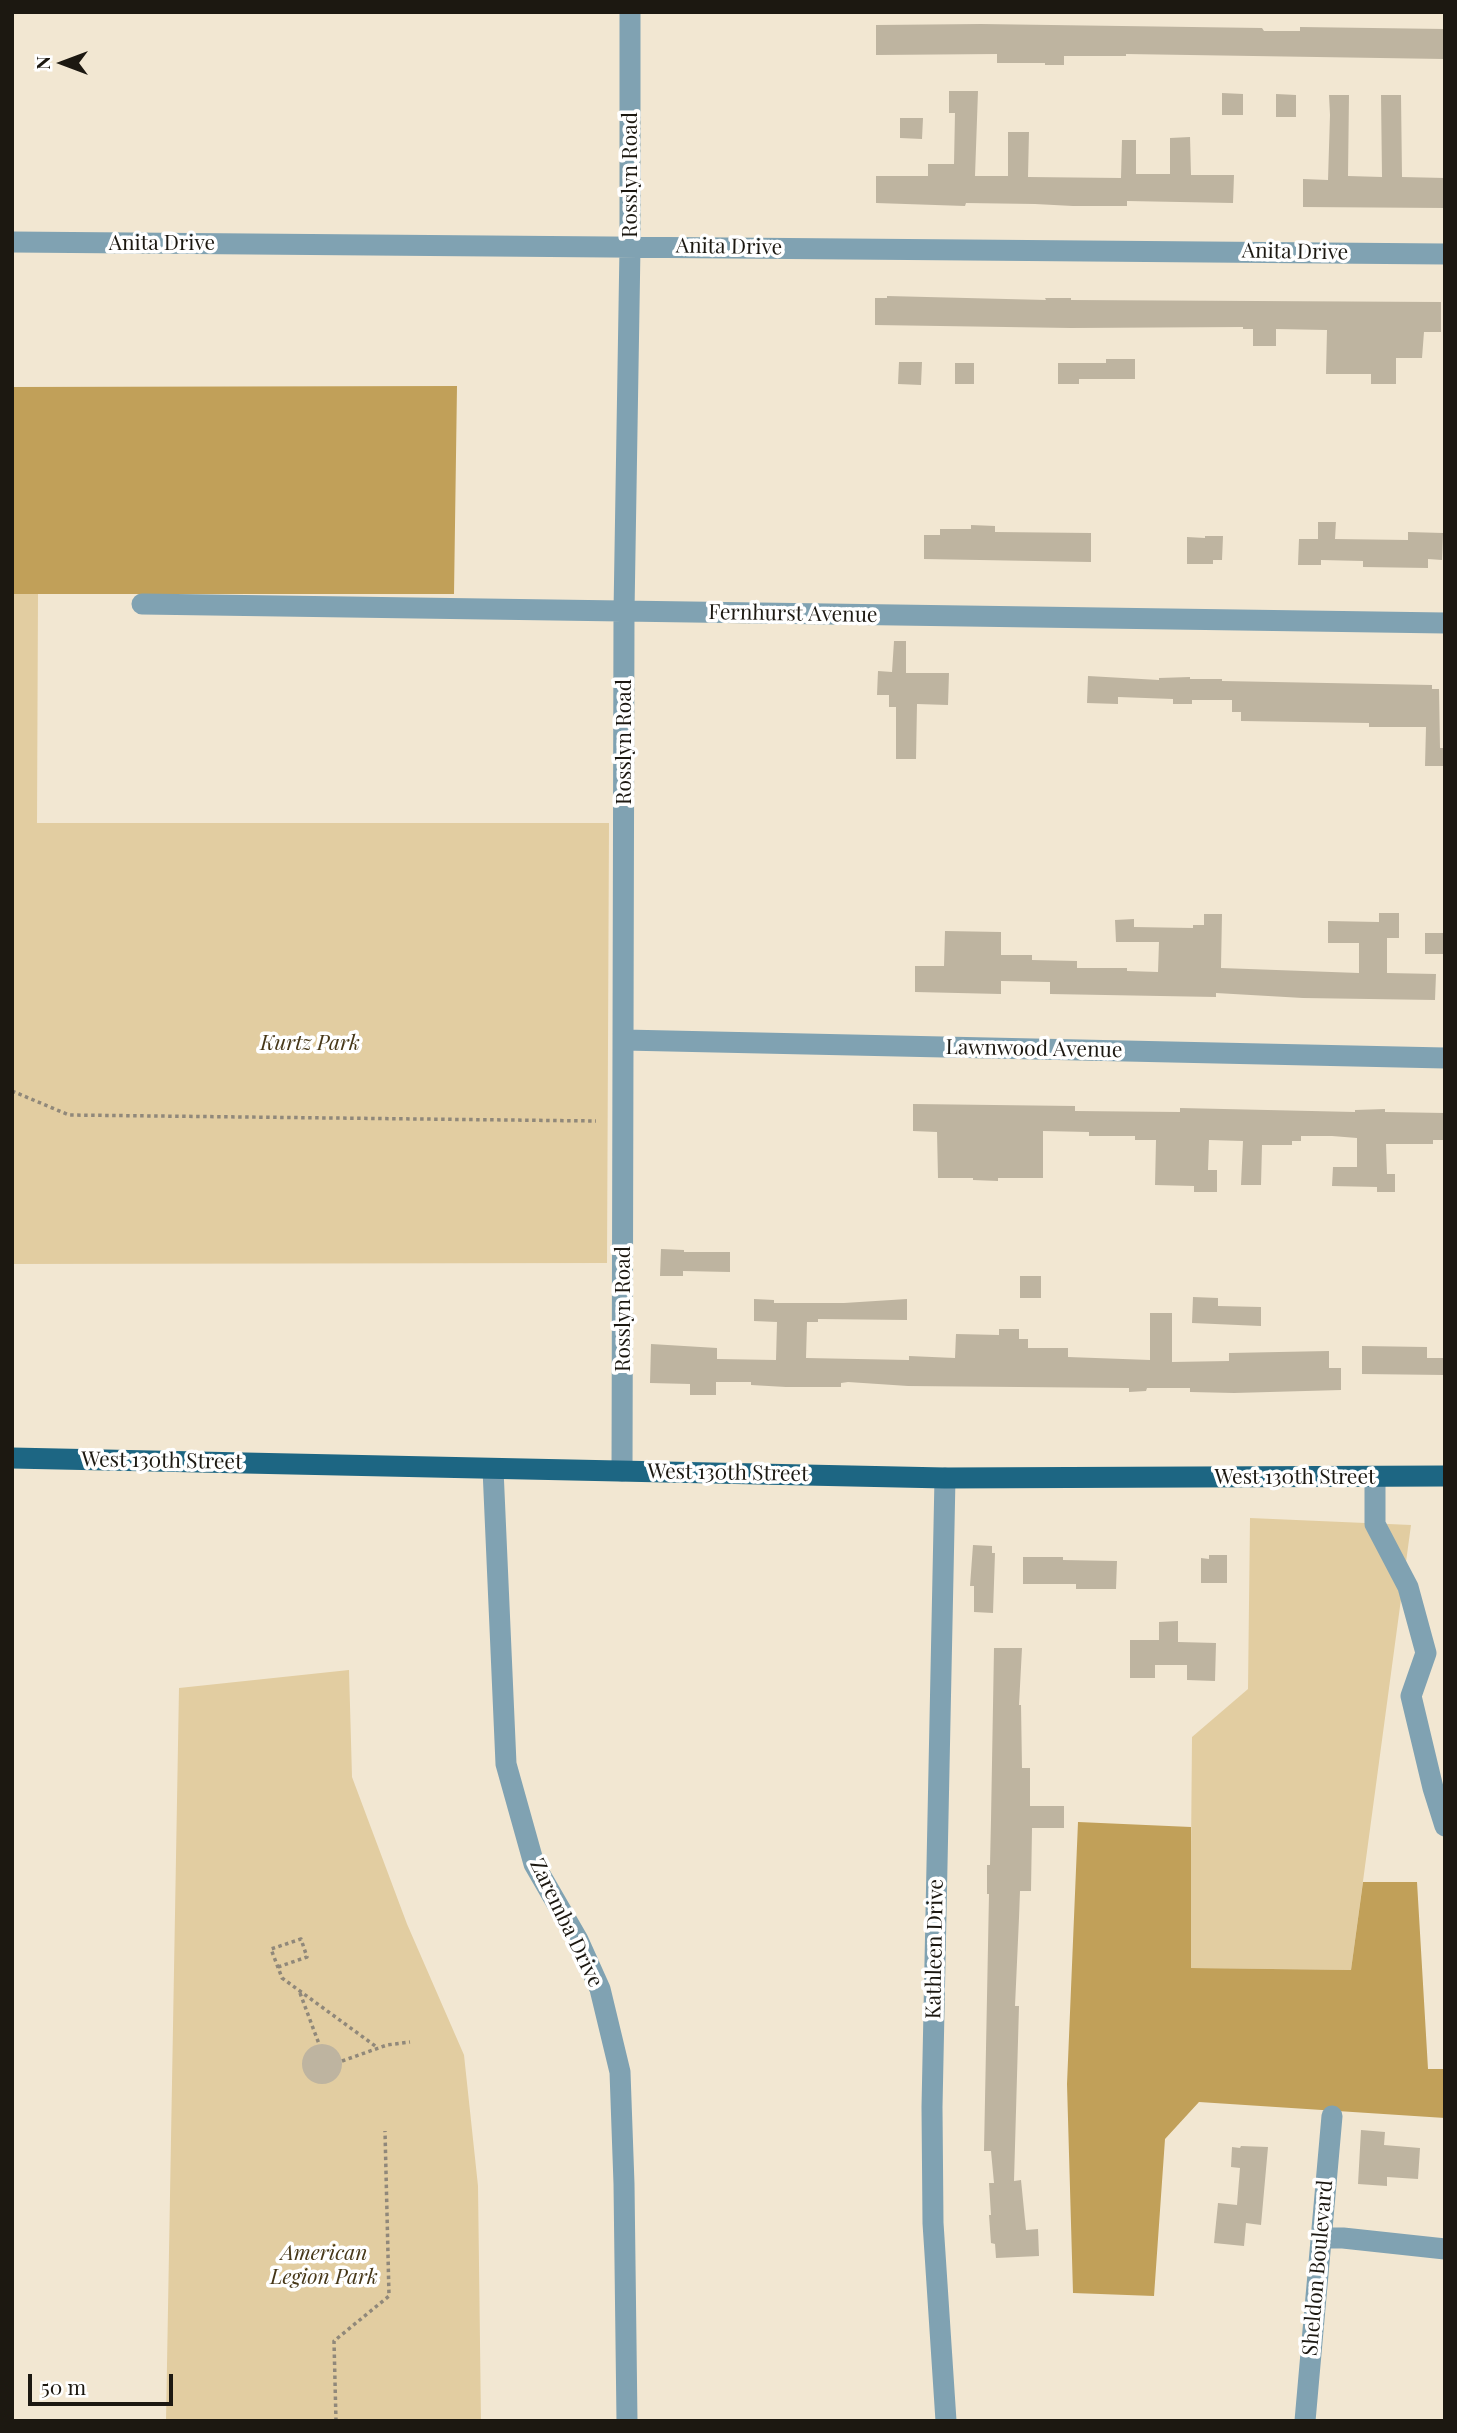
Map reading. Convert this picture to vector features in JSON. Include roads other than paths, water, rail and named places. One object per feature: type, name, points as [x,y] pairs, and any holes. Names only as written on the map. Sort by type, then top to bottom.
[{"type":"main road","name":"West 130th Street","points":[[12,1458],[945,1478],[1445,1476]]},
{"type":"street","name":"Rosslyn Road","points":[[622,1471],[624,612],[630,247],[630,12]]},
{"type":"street","name":"Anita Drive","points":[[12,242],[1445,254]]},
{"type":"street","name":"Fernhurst Avenue","points":[[142,604],[1445,623]]},
{"type":"street","name":"Lawnwood Avenue","points":[[624,1040],[1445,1058]]},
{"type":"street","name":"Zaremba Drive","points":[[493,1469],[506,1764],[534,1864],[578,1940],[600,1989],[620,2072],[627,2421]]},
{"type":"street","points":[[1375,1477],[1375,1524],[1408,1587],[1426,1653],[1411,1696],[1445,1826]]},
{"type":"street","name":"Kathleen Drive","points":[[945,1478],[932,2106],[933,2223],[946,2421]]},
{"type":"street","name":"Sheldon Boulevard","points":[[1305,2421],[1332,2116]]},
{"type":"street","points":[[1321,2238],[1445,2249]]},
{"type":"park label","name":"Kurtz Park","points":[[310,1043]]},
{"type":"park label","name":"American Legion Park","points":[[324,2265]]}]
